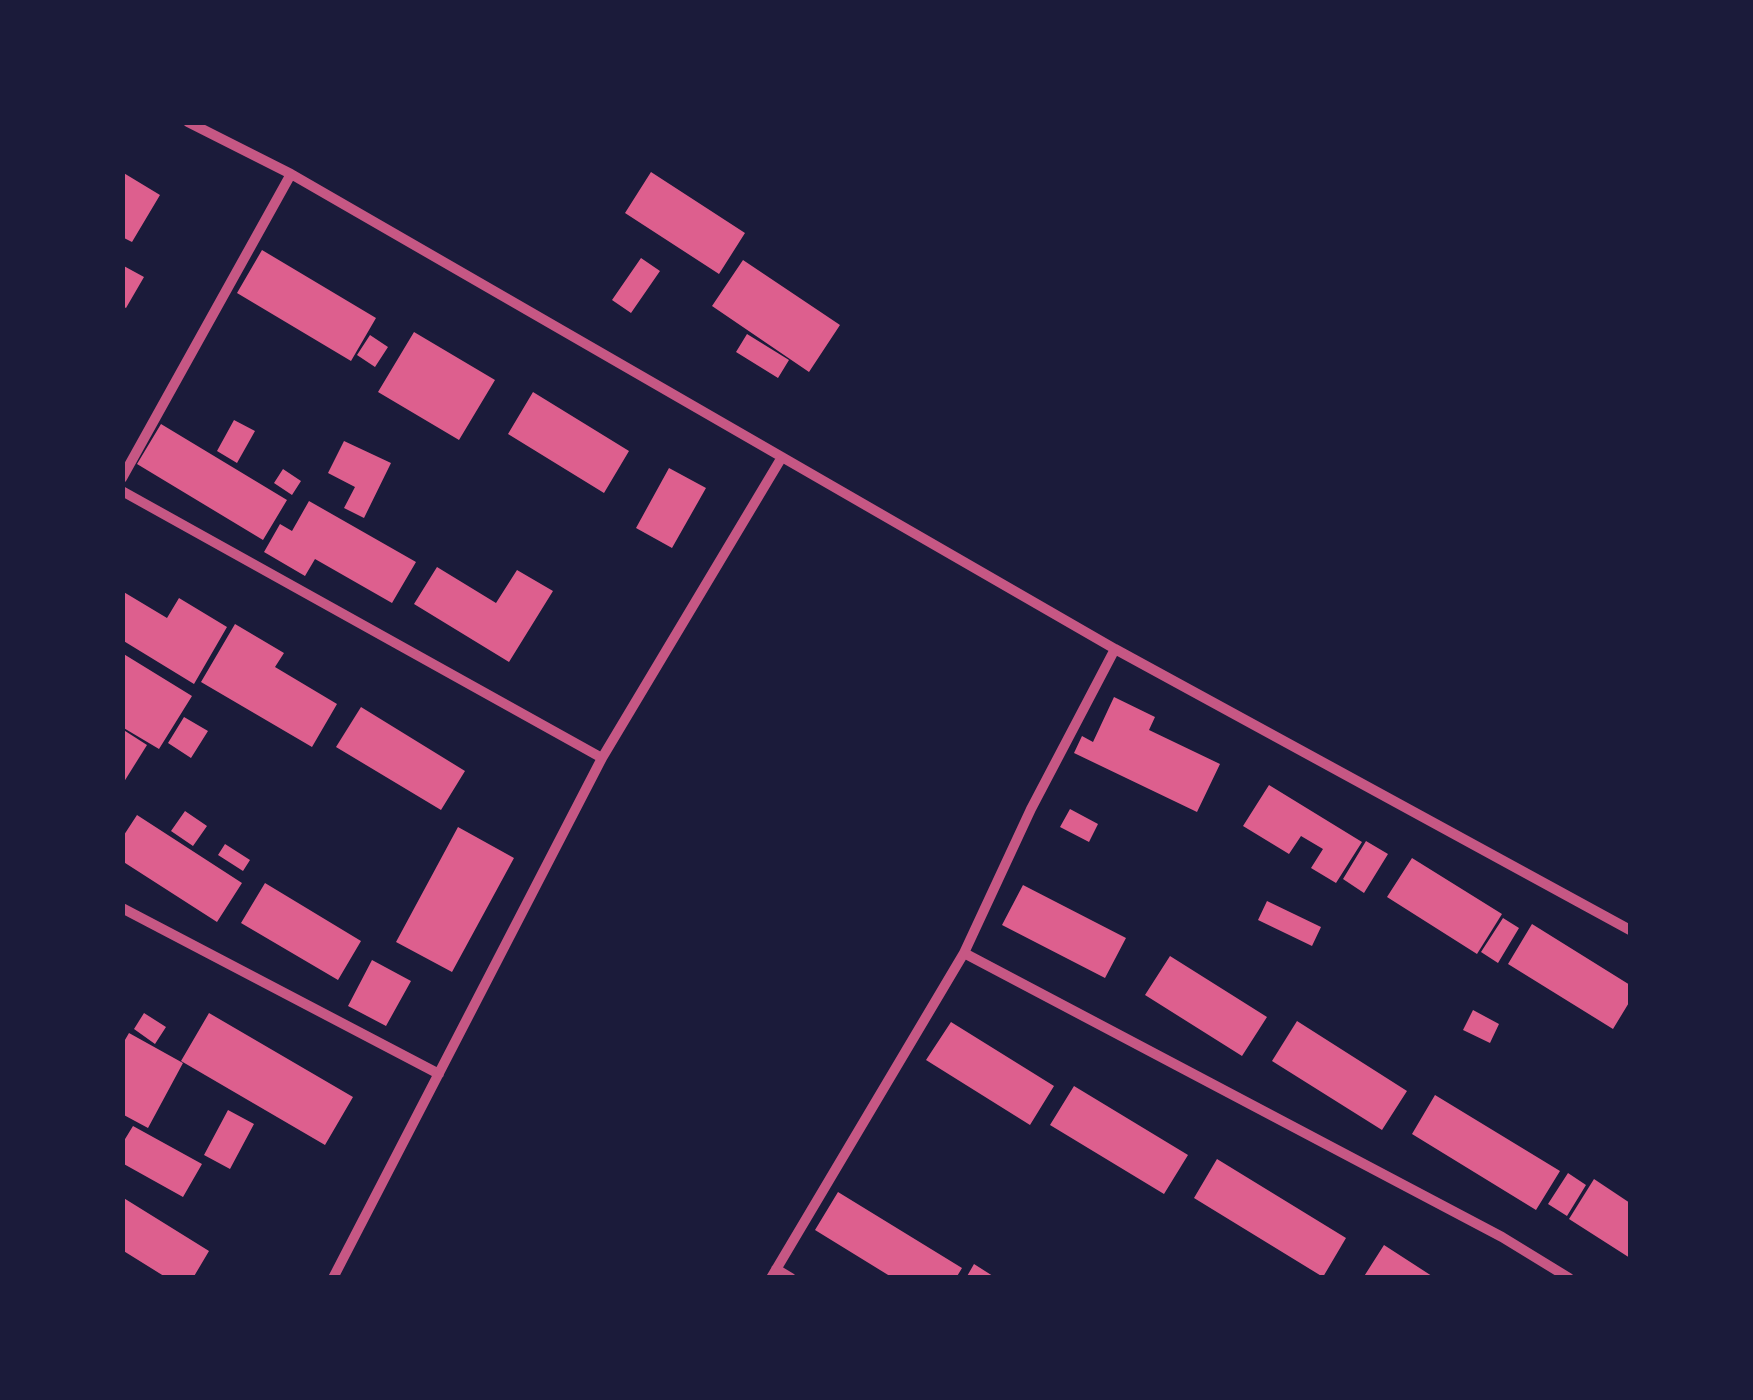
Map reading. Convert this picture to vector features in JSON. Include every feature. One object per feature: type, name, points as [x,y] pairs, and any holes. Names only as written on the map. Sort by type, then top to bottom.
[{"type":"street","points":[[188,122],[291,174],[1115,649],[1630,930]]},
{"type":"street","points":[[122,478],[291,174]]},
{"type":"street","points":[[333,1278],[602,758],[782,457]]},
{"type":"street","points":[[122,491],[602,758]]},
{"type":"street","points":[[791,1278],[774,1273],[964,953],[1032,808],[1115,649]]},
{"type":"street","points":[[122,908],[440,1074]]},
{"type":"street","points":[[964,953],[1484,1228],[1569,1278]]},
{"type":"building","points":[[122,172],[160,195],[132,242],[122,237]]},
{"type":"building","points":[[651,172],[745,233],[719,274],[625,213]]},
{"type":"building","points":[[262,250],[376,318],[351,361],[237,293]]},
{"type":"building","points":[[641,258],[660,271],[631,313],[612,300]]},
{"type":"building","points":[[743,260],[840,325],[809,372],[712,306]]},
{"type":"building","points":[[122,265],[144,277],[126,308],[122,306]]},
{"type":"building","points":[[414,332],[495,380],[459,440],[378,392]]},
{"type":"building","points":[[747,334],[789,360],[778,378],[736,352]]},
{"type":"building","points":[[370,335],[388,347],[375,367],[357,355]]},
{"type":"building","points":[[533,392],[629,451],[604,493],[508,434]]},
{"type":"building","points":[[234,420],[255,431],[237,463],[217,451]]},
{"type":"building","points":[[161,424],[287,500],[263,540],[137,464]]},
{"type":"building","points":[[344,441],[391,463],[364,518],[344,508],[355,487],[328,473]]},
{"type":"building","points":[[669,468],[706,488],[672,548],[636,528]]},
{"type":"building","points":[[283,469],[301,481],[292,495],[274,483]]},
{"type":"building","points":[[309,501],[416,562],[392,603],[315,559],[305,576],[264,552],[280,524],[292,531]]},
{"type":"building","points":[[437,567],[496,603],[517,570],[553,591],[509,662],[414,604]]},
{"type":"building","points":[[122,591],[167,618],[179,598],[227,627],[194,684],[122,640]]},
{"type":"building","points":[[235,624],[284,653],[275,667],[337,704],[312,747],[201,682]]},
{"type":"building","points":[[122,653],[192,696],[159,749],[122,727]]},
{"type":"building","points":[[1114,697],[1155,717],[1149,730],[1220,764],[1197,812],[1074,753],[1082,736],[1093,742]]},
{"type":"building","points":[[361,707],[465,771],[441,810],[336,747]]},
{"type":"building","points":[[184,717],[208,731],[191,758],[168,743]]},
{"type":"building","points":[[122,729],[147,745],[122,785]]},
{"type":"building","points":[[1269,785],[1362,842],[1336,883],[1311,868],[1323,849],[1301,836],[1289,854],[1243,826]]},
{"type":"building","points":[[1070,809],[1098,824],[1089,842],[1060,827]]},
{"type":"building","points":[[185,811],[207,826],[193,846],[171,831]]},
{"type":"building","points":[[137,815],[242,883],[217,922],[122,861],[122,838]]},
{"type":"building","points":[[458,827],[514,858],[452,972],[396,942]]},
{"type":"building","points":[[1366,841],[1388,854],[1364,893],[1343,879]]},
{"type":"building","points":[[225,844],[250,860],[243,871],[218,855]]},
{"type":"building","points":[[1412,858],[1502,914],[1477,954],[1387,897]]},
{"type":"building","points":[[265,883],[361,941],[338,980],[241,923]]},
{"type":"building","points":[[1023,885],[1126,938],[1105,978],[1002,925]]},
{"type":"building","points":[[1267,901],[1321,927],[1312,946],[1258,920]]},
{"type":"building","points":[[1503,918],[1519,928],[1498,963],[1481,952]]},
{"type":"building","points":[[1532,924],[1630,985],[1630,1001],[1613,1029],[1508,964]]},
{"type":"building","points":[[1170,956],[1267,1017],[1242,1056],[1145,995]]},
{"type":"building","points":[[372,960],[411,981],[386,1026],[348,1006]]},
{"type":"building","points":[[1473,1010],[1499,1024],[1490,1043],[1463,1030]]},
{"type":"building","points":[[144,1013],[166,1027],[155,1044],[134,1029]]},
{"type":"building","points":[[209,1013],[353,1097],[325,1145],[181,1061]]},
{"type":"building","points":[[1297,1021],[1407,1091],[1382,1130],[1272,1061]]},
{"type":"building","points":[[951,1022],[1054,1086],[1030,1125],[926,1060]]},
{"type":"building","points":[[129,1033],[183,1063],[148,1128],[122,1114],[122,1045]]},
{"type":"building","points":[[1074,1086],[1188,1155],[1164,1194],[1050,1125]]},
{"type":"building","points":[[1435,1095],[1560,1171],[1536,1210],[1412,1134]]},
{"type":"building","points":[[228,1110],[254,1124],[230,1169],[204,1155]]},
{"type":"building","points":[[133,1126],[202,1164],[183,1197],[122,1163],[122,1144]]},
{"type":"building","points":[[1217,1159],[1346,1238],[1323,1277],[1194,1198]]},
{"type":"building","points":[[1568,1173],[1586,1185],[1567,1216],[1548,1204]]},
{"type":"building","points":[[1594,1179],[1630,1203],[1630,1258],[1569,1219]]},
{"type":"building","points":[[838,1192],[962,1268],[956,1278],[893,1278],[815,1230]]},
{"type":"building","points":[[122,1197],[209,1251],[193,1278],[167,1278],[122,1250]]},
{"type":"building","points":[[1384,1245],[1435,1278],[1363,1278]]},
{"type":"building","points":[[974,1264],[996,1278],[966,1278]]}]
